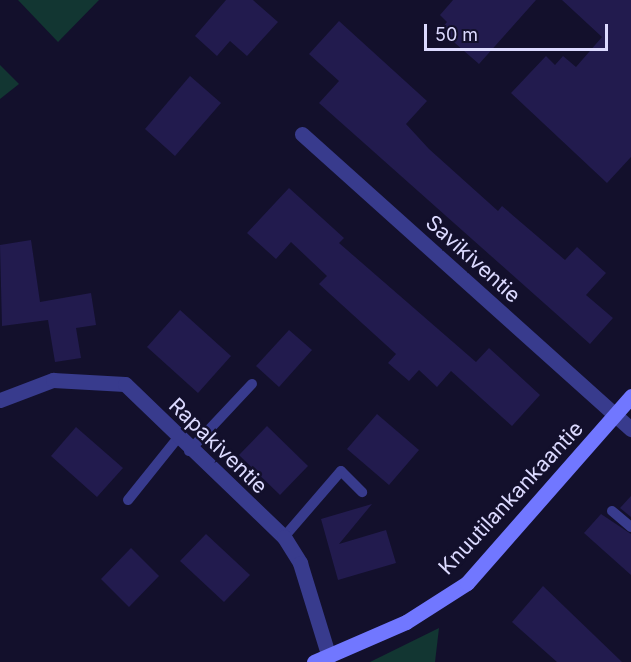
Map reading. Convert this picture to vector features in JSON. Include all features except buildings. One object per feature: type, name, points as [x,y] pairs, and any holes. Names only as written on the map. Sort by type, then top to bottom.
[{"type":"street","name":"Savikiventie","points":[[302,134],[631,429]]},
{"type":"street","name":"Rapakiventie","points":[[0,400],[53,380],[125,384],[189,451],[284,537],[300,563],[324,660]]},
{"type":"street","name":"Knuutilankankaantie","points":[[324,660],[406,622],[467,583],[631,396]]},
{"type":"lane","points":[[189,451],[252,384]]},
{"type":"lane","points":[[128,500],[177,439]]},
{"type":"lane","points":[[284,537],[341,471],[362,492]]},
{"type":"lane","points":[[612,511],[631,527]]},
{"type":"green space","points":[[18,0],[99,0],[58,42]]},
{"type":"green space","points":[[0,65],[19,84],[0,99]]},
{"type":"green space","points":[[439,628],[435,662],[370,662]]}]
